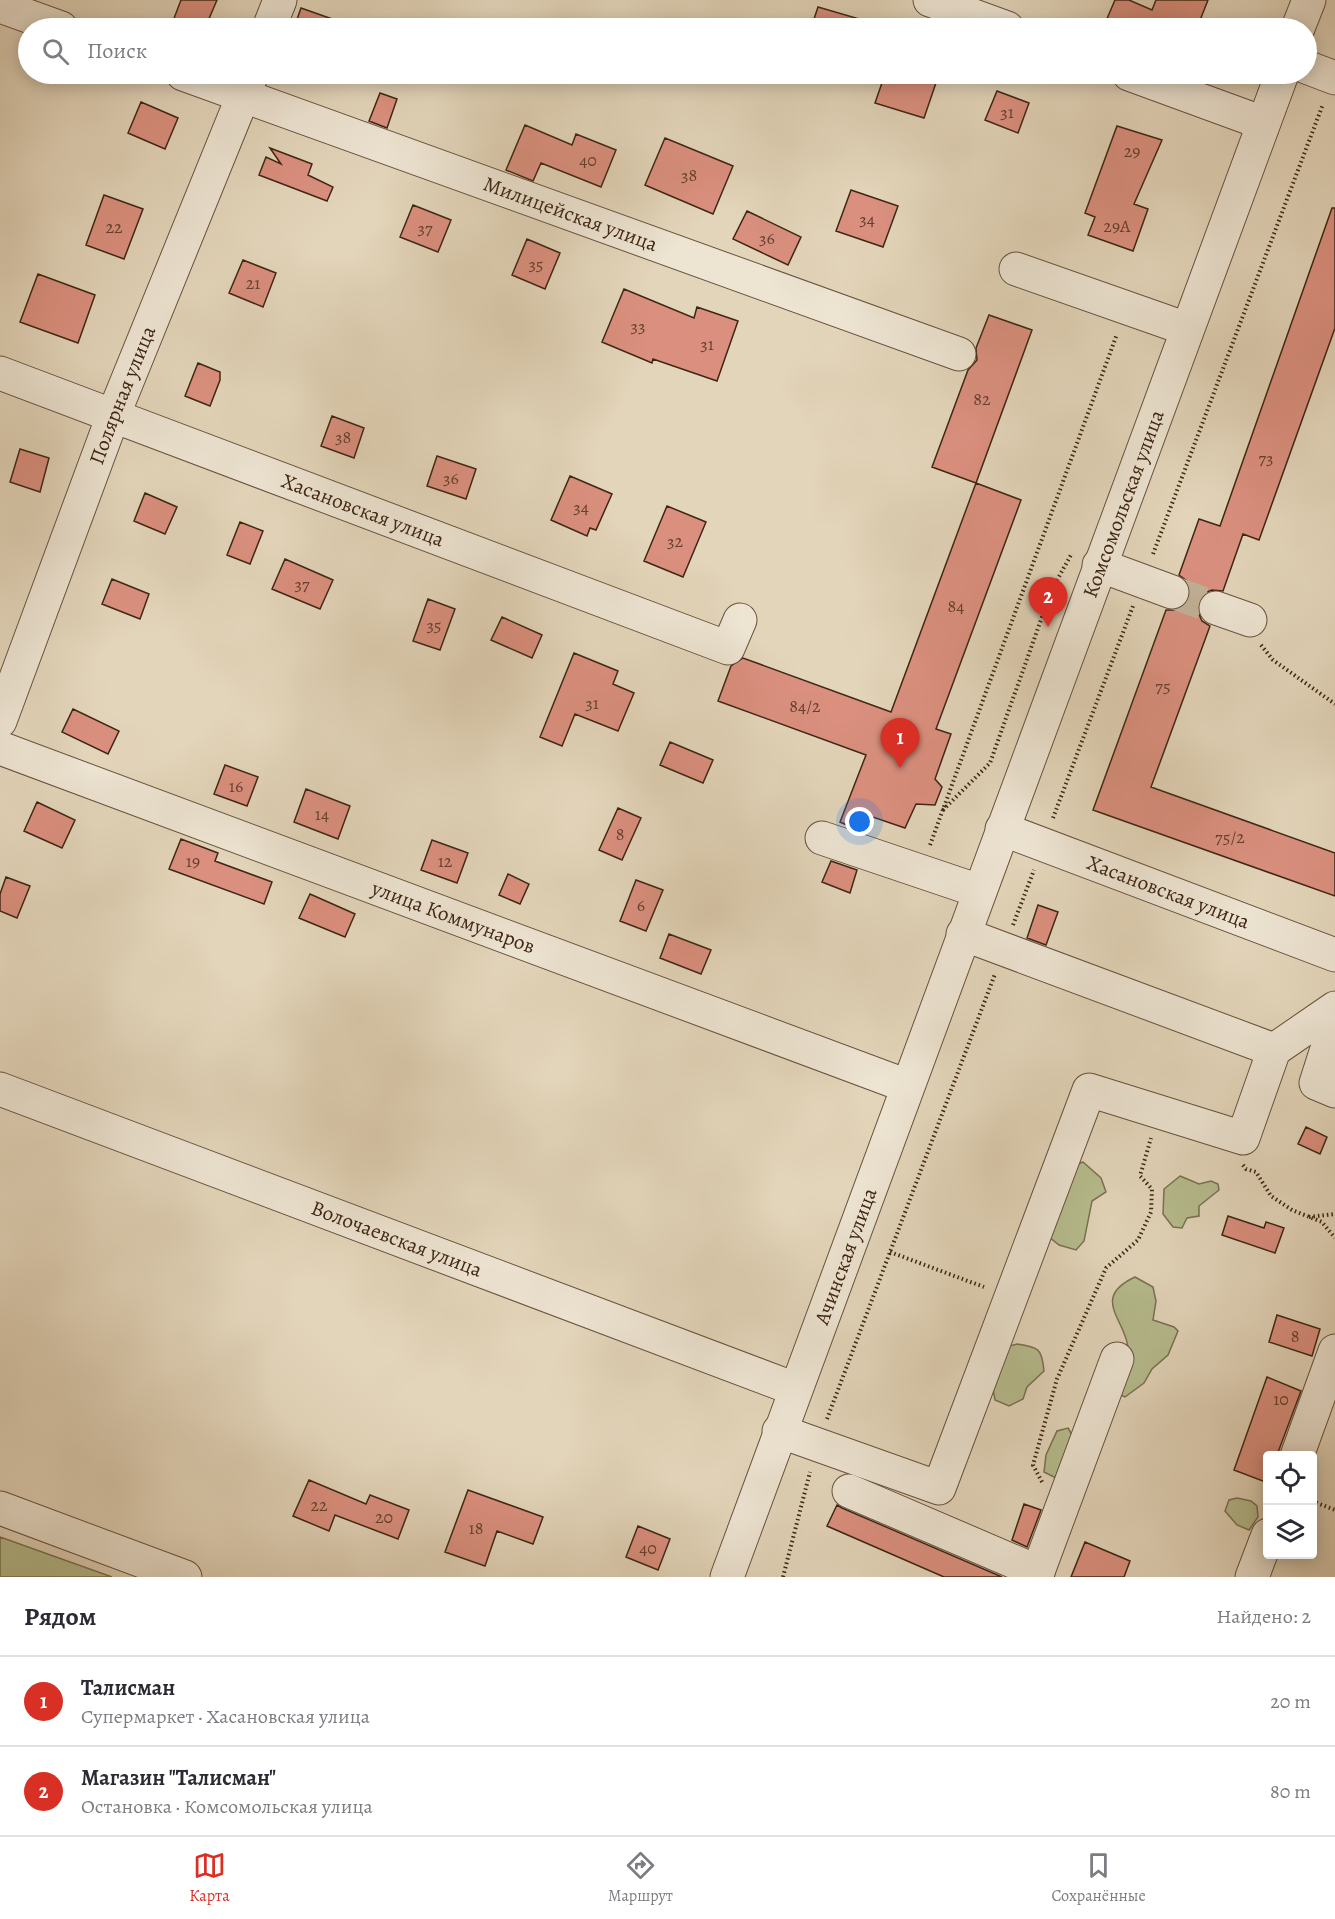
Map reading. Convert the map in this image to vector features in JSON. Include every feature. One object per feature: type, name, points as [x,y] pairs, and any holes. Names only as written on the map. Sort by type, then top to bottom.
[{"type":"street","points":[[273,18],[280,0]]},
{"type":"street","points":[[930,0],[980,18]]},
{"type":"street","points":[[1302,18],[1309,0]]},
{"type":"street","points":[[0,6],[33,18]]},
{"type":"street","points":[[1156,84],[1263,123]]},
{"type":"street","name":"Комсомольская улица","points":[[963,934],[1278,84]]},
{"type":"street","name":"Милицейская улица","points":[[248,85],[959,354]]},
{"type":"street","name":"Полярная улица","points":[[0,721],[113,416],[248,85]]},
{"type":"street","points":[[1016,269],[1187,329]]},
{"type":"street","name":"Хасановская улица","points":[[0,373],[113,416],[734,634]]},
{"type":"street","points":[[1099,565],[1157,587]]},
{"type":"street","points":[[1216,608],[1255,632]]},
{"type":"street","name":"улица Коммунаров","points":[[0,748],[907,1086]]},
{"type":"street","name":"Хасановская улица","points":[[1002,829],[1335,955]]},
{"type":"street","points":[[822,838],[979,891]]},
{"type":"street","points":[[963,934],[1274,1050]]},
{"type":"street","name":"Ачинская улица","points":[[727,1577],[963,934]]},
{"type":"street","points":[[926,1523],[1089,1090],[1243,1138],[1274,1050],[1335,1008]]},
{"type":"street","points":[[1335,1024],[1316,1083],[1335,1091]]},
{"type":"street","name":"Волочаевская улица","points":[[0,1089],[795,1389]]},
{"type":"street","points":[[1298,1451],[1335,1351]]},
{"type":"street","points":[[849,1491],[926,1523],[1037,1575],[1117,1359]]},
{"type":"street","points":[[779,1431],[939,1488]]},
{"type":"street","points":[[0,1508],[185,1577]]},
{"type":"street","points":[[1252,1577],[1263,1548]]},
{"type":"path","points":[[783,1577],[818,1443],[1043,844],[1157,587],[1325,74]]},
{"type":"path","points":[[920,870],[1127,308]]},
{"type":"path","points":[[1255,632],[1273,660],[1335,704]]},
{"type":"path","points":[[1059,1514],[1033,1466],[1057,1379],[1106,1269],[1138,1240],[1151,1212],[1152,1189],[1140,1176],[1158,1111]]},
{"type":"path","points":[[1234,1135],[1229,1146],[1246,1169],[1256,1172],[1271,1196],[1292,1210],[1322,1222],[1335,1238]]},
{"type":"path","points":[[1308,1217],[1335,1214]]},
{"type":"path","points":[[890,1252],[1011,1297]]},
{"type":"path","points":[[1317,1503],[1335,1510]]},
{"type":"green space","points":[[1083,1162],[1101,1178],[1106,1192],[1092,1201],[1084,1241],[1076,1250],[1059,1245],[1049,1237],[1069,1168]]},
{"type":"green space","points":[[1180,1176],[1199,1184],[1211,1181],[1218,1184],[1219,1190],[1199,1206],[1199,1216],[1187,1218],[1182,1228],[1173,1227],[1163,1214],[1164,1189]]},
{"type":"green space","points":[[1135,1277],[1153,1287],[1156,1301],[1153,1320],[1174,1327],[1178,1331],[1168,1355],[1152,1369],[1144,1383],[1125,1397],[1118,1394],[1128,1348],[1112,1301],[1122,1285]]},
{"type":"green space","points":[[1017,1344],[1038,1350],[1044,1371],[1027,1387],[1023,1399],[1009,1406],[995,1400],[993,1389],[1002,1348]]},
{"type":"green space","points":[[1068,1428],[1074,1438],[1056,1478],[1044,1472],[1046,1455],[1057,1431]]},
{"type":"green space","points":[[1237,1498],[1251,1501],[1257,1506],[1258,1517],[1249,1530],[1237,1525],[1225,1511],[1229,1500]]},
{"type":"green space","points":[[0,1537],[112,1577],[0,1577]]},
{"type":"building","points":[[181,0],[217,0],[209,18],[174,18]]},
{"type":"building","points":[[1115,0],[1129,0],[1152,10],[1156,0],[1208,0],[1201,18],[1107,18]]},
{"type":"building","points":[[818,7],[856,18],[814,18]]},
{"type":"building","points":[[301,8],[329,18],[298,18]]},
{"type":"building","points":[[882,84],[936,84],[924,118],[875,103]]},
{"type":"building","points":[[997,91],[1029,103],[1018,133],[985,120]]},
{"type":"building","points":[[380,93],[397,99],[387,128],[369,121]]},
{"type":"building","points":[[141,102],[178,118],[165,149],[128,133]]},
{"type":"building","points":[[525,125],[572,145],[576,134],[616,150],[601,187],[541,163],[533,181],[506,170]]},
{"type":"building","points":[[1117,126],[1162,140],[1134,204],[1148,209],[1133,251],[1088,235],[1095,217],[1085,213]]},
{"type":"building","points":[[665,138],[733,166],[713,214],[645,185]]},
{"type":"building","points":[[270,148],[312,164],[308,175],[333,187],[327,201],[259,175],[266,157],[281,164]]},
{"type":"building","points":[[851,190],[898,206],[883,247],[836,231]]},
{"type":"building","points":[[104,195],[143,209],[124,259],[86,245]]},
{"type":"building","points":[[413,205],[451,220],[438,252],[400,237]]},
{"type":"building","points":[[1332,208],[1335,208],[1335,328],[1259,540],[1243,534],[1223,591],[1212,590],[1204,593],[1199,601],[1198,612],[1202,621],[1210,626],[1151,787],[1335,853],[1335,896],[1093,810],[1166,610],[1183,607],[1190,598],[1191,589],[1187,581],[1179,575],[1199,519],[1220,526]]},
{"type":"building","points":[[747,211],[801,237],[788,265],[733,239]]},
{"type":"building","points":[[527,239],[560,253],[545,289],[512,275]]},
{"type":"building","points":[[243,260],[276,273],[263,307],[229,293]]},
{"type":"building","points":[[38,274],[95,295],[78,343],[20,322]]},
{"type":"building","points":[[624,289],[694,318],[697,307],[738,321],[717,381],[653,359],[652,363],[602,342]]},
{"type":"building","points":[[989,315],[1032,330],[976,483],[932,467],[968,370],[977,360],[976,348]]},
{"type":"building","points":[[198,363],[220,372],[220,380],[210,406],[185,396]]},
{"type":"building","points":[[332,416],[364,428],[354,458],[321,446]]},
{"type":"building","points":[[20,449],[49,458],[40,492],[10,482]]},
{"type":"building","points":[[437,456],[476,469],[466,499],[427,486]]},
{"type":"building","points":[[570,476],[612,494],[596,530],[590,528],[587,536],[551,520]]},
{"type":"building","points":[[976,483],[1021,500],[936,729],[951,734],[935,779],[942,787],[935,805],[916,804],[905,828],[870,816],[858,830],[840,822],[866,755],[718,701],[731,666],[743,658],[891,712]]},
{"type":"building","points":[[145,493],[177,507],[165,534],[134,521]]},
{"type":"building","points":[[667,506],[706,522],[683,577],[644,561]]},
{"type":"building","points":[[240,522],[263,531],[250,564],[227,555]]},
{"type":"building","points":[[285,559],[333,580],[320,609],[272,589]]},
{"type":"building","points":[[112,579],[149,594],[140,619],[102,604]]},
{"type":"building","points":[[428,599],[455,609],[440,650],[413,641]]},
{"type":"building","points":[[502,617],[542,635],[532,658],[491,640]]},
{"type":"building","points":[[574,653],[618,671],[613,684],[634,693],[618,731],[575,714],[562,746],[540,737]]},
{"type":"building","points":[[73,709],[119,731],[108,754],[62,732]]},
{"type":"building","points":[[670,742],[713,760],[703,783],[660,765]]},
{"type":"building","points":[[225,765],[258,777],[247,806],[214,794]]},
{"type":"building","points":[[306,789],[350,806],[338,839],[294,822]]},
{"type":"building","points":[[37,802],[75,820],[62,848],[24,831]]},
{"type":"building","points":[[618,808],[641,818],[622,860],[599,850]]},
{"type":"building","points":[[181,839],[218,853],[215,861],[272,882],[264,904],[169,869]]},
{"type":"building","points":[[432,840],[468,853],[457,883],[421,870]]},
{"type":"building","points":[[831,861],[857,870],[850,893],[822,882]]},
{"type":"building","points":[[508,874],[529,884],[520,904],[499,895]]},
{"type":"building","points":[[6,877],[30,886],[17,918],[0,911],[0,894]]},
{"type":"building","points":[[636,880],[663,890],[646,931],[620,921]]},
{"type":"building","points":[[310,894],[355,914],[345,937],[299,918]]},
{"type":"building","points":[[1038,905],[1058,912],[1046,945],[1027,938]]},
{"type":"building","points":[[669,934],[711,950],[701,974],[660,958]]},
{"type":"building","points":[[1306,1127],[1327,1137],[1320,1154],[1298,1144]]},
{"type":"building","points":[[1228,1216],[1264,1228],[1266,1222],[1284,1228],[1275,1253],[1222,1235]]},
{"type":"building","points":[[1277,1315],[1320,1329],[1312,1356],[1269,1342]]},
{"type":"building","points":[[1267,1377],[1301,1391],[1278,1451],[1263,1451],[1263,1481],[1234,1470]]},
{"type":"building","points":[[309,1480],[366,1504],[370,1495],[409,1510],[398,1539],[335,1515],[329,1531],[293,1516]]},
{"type":"building","points":[[468,1490],[543,1517],[533,1544],[497,1531],[485,1566],[445,1552]]},
{"type":"building","points":[[1024,1504],[1041,1510],[1027,1547],[1012,1540]]},
{"type":"building","points":[[837,1505],[1002,1577],[944,1577],[827,1526]]},
{"type":"building","points":[[638,1526],[670,1539],[658,1570],[626,1557]]},
{"type":"building","points":[[1085,1542],[1130,1561],[1124,1577],[1071,1577]]},
{"type":"tunnel","points":[[1172,592],[1216,608]]},
{"type":"place","name":"Магазин \"Талисман\"","points":[[1048,627]]},
{"type":"place","name":"Талисман","points":[[900,768]]}]
